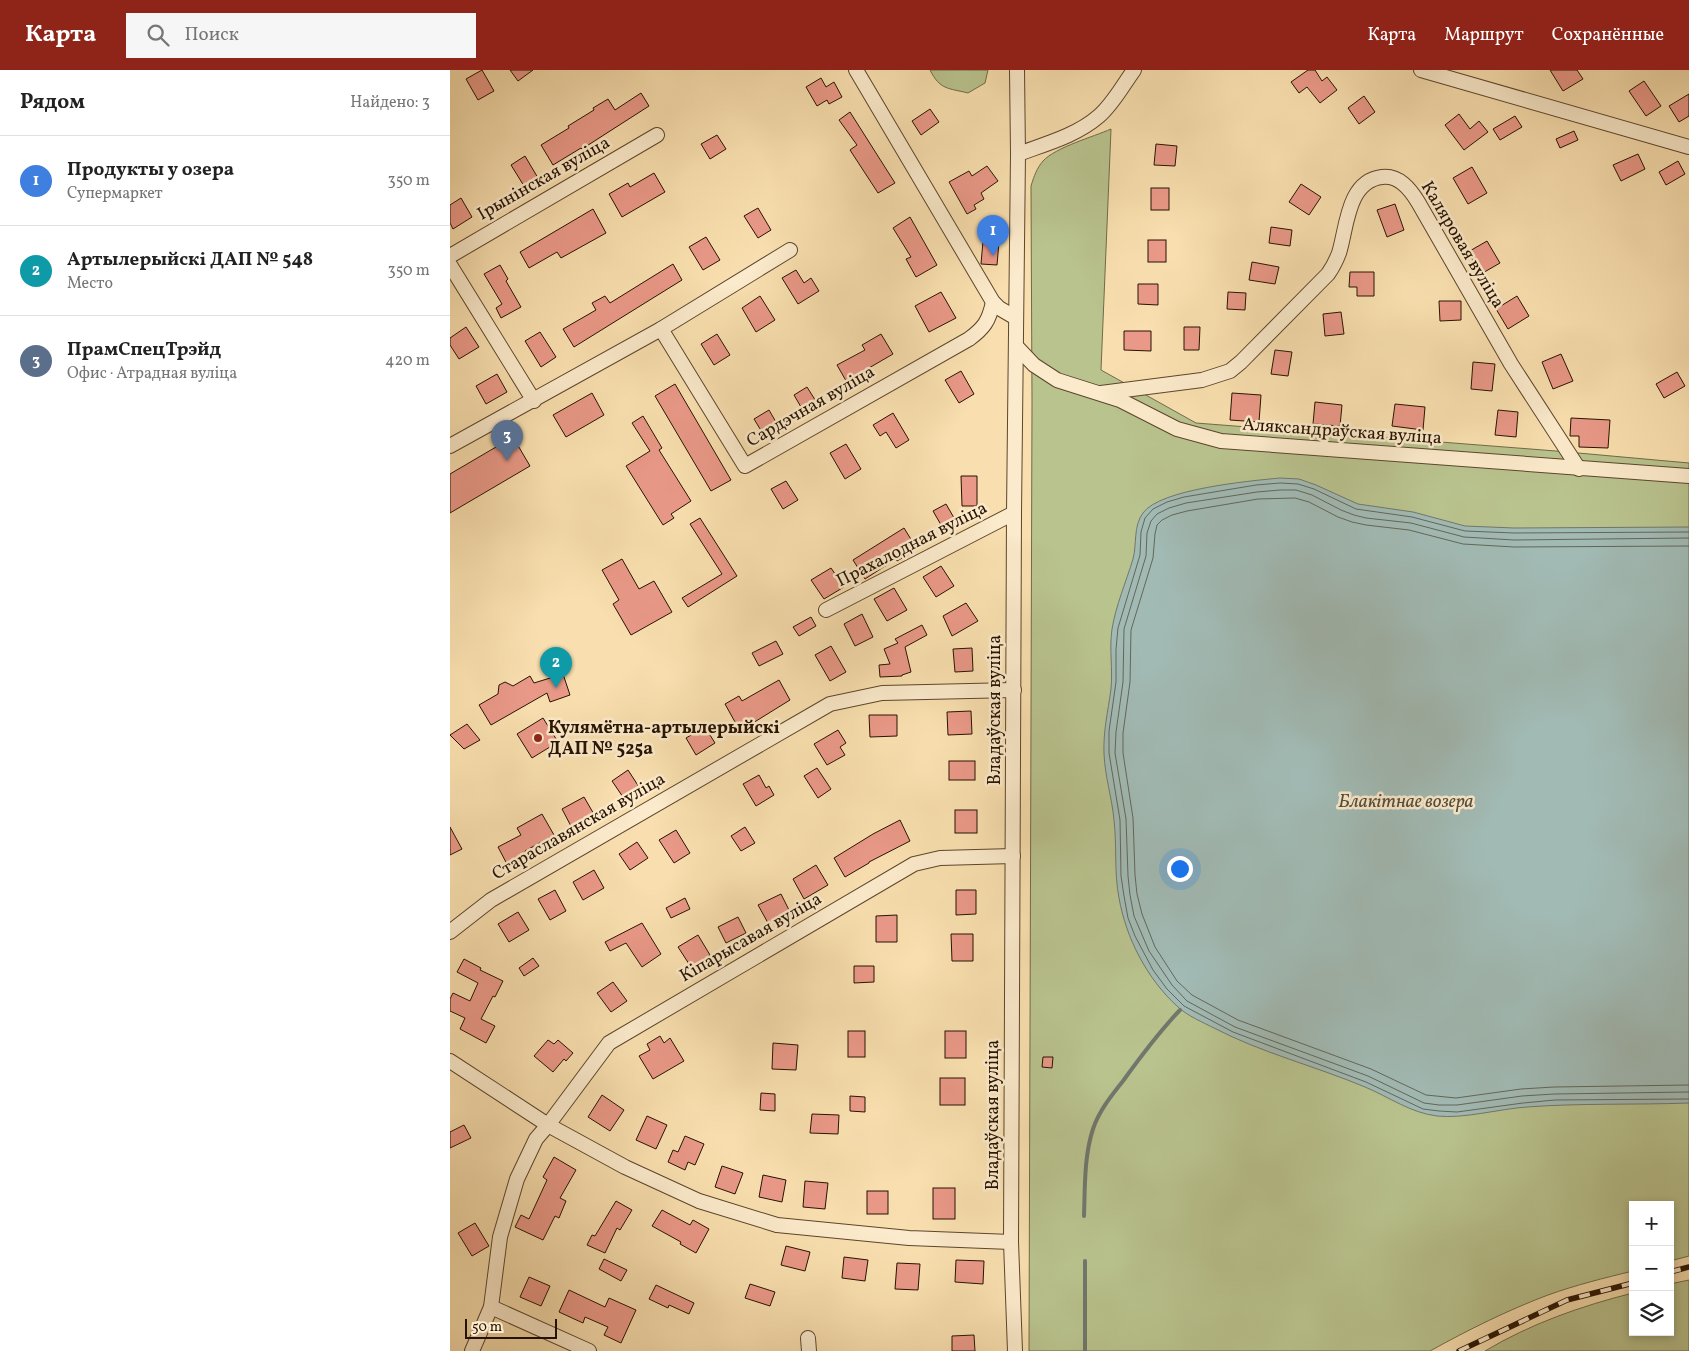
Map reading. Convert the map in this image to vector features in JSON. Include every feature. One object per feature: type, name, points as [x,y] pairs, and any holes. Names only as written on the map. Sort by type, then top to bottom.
[{"type":"street","points":[[856,70],[993,302],[1016,318]]},
{"type":"street","name":"Владаўская вуліца","points":[[1015,1351],[1012,1242],[1017,70]]},
{"type":"street","points":[[1018,154],[1072,133],[1100,116],[1134,70]]},
{"type":"street","points":[[1421,70],[1689,147]]},
{"type":"street","name":"Ірынінская вуліца","points":[[450,256],[656,135]]},
{"type":"street","name":"Каляровая вуліца","points":[[1101,393],[1202,380],[1230,371],[1328,274],[1335,263],[1349,211],[1359,191],[1373,179],[1389,177],[1397,179],[1406,186],[1415,198],[1511,364],[1579,469]]},
{"type":"street","points":[[450,446],[661,329],[790,250]]},
{"type":"street","points":[[450,265],[534,401]]},
{"type":"street","name":"Сардэчная вуліца","points":[[661,329],[745,466],[969,339],[987,323],[993,302]]},
{"type":"street","name":"Аляксандраўская вуліца","points":[[1016,346],[1034,365],[1057,380],[1120,400],[1177,429],[1221,442],[1689,476]]},
{"type":"street","name":"Прахалодная вуліца","points":[[826,610],[1014,513]]},
{"type":"street","name":"Стараславянская вуліца","points":[[450,932],[491,900],[830,704],[882,693],[1014,690]]},
{"type":"street","name":"Кіпарысавая вуліца","points":[[472,1351],[491,1307],[500,1236],[517,1179],[536,1139],[609,1043],[914,864],[940,858],[1013,856]]},
{"type":"street","points":[[450,1061],[548,1125],[625,1167],[699,1201],[777,1225],[909,1238],[1012,1242]]},
{"type":"street","points":[[491,1307],[589,1351]]},
{"type":"green space","points":[[930,70],[988,70],[985,83],[968,93],[941,85]]},
{"type":"green space","points":[[1111,129],[1101,370],[1196,423],[1689,463],[1689,1256],[1674,1260],[1674,1201],[1629,1201],[1629,1272],[1559,1291],[1533,1301],[1488,1321],[1430,1351],[1029,1351],[1031,186],[1043,161],[1065,147]]},
{"type":"green space","points":[[1689,1280],[1689,1351],[1485,1351],[1538,1324],[1594,1304],[1629,1294],[1629,1336],[1674,1336],[1674,1283]]},
{"type":"water","name":"Блакітнае возера","points":[[1280,478],[1299,479],[1358,504],[1413,512],[1465,526],[1514,528],[1689,527],[1689,1103],[1547,1106],[1447,1117],[1418,1112],[1346,1079],[1251,1045],[1200,1021],[1178,1007],[1148,971],[1133,943],[1122,913],[1117,878],[1114,820],[1104,754],[1105,730],[1111,689],[1112,629],[1133,559],[1136,530],[1143,513],[1152,505],[1167,498],[1206,488]]},
{"type":"building","points":[[482,70],[494,91],[478,100],[466,79]]},
{"type":"building","points":[[510,70],[533,70],[518,81]]},
{"type":"building","points":[[1308,70],[1315,70],[1322,81],[1327,77],[1337,90],[1320,103],[1307,87],[1299,93],[1291,82]]},
{"type":"building","points":[[1550,70],[1577,70],[1583,79],[1563,91]]},
{"type":"building","points":[[821,78],[826,87],[834,82],[842,97],[829,104],[827,100],[817,106],[806,87]]},
{"type":"building","points":[[1644,81],[1661,106],[1646,116],[1629,91]]},
{"type":"building","points":[[641,93],[649,106],[582,149],[553,165],[541,145],[569,128],[568,126],[608,99],[615,110]]},
{"type":"building","points":[[1689,94],[1689,116],[1679,122],[1669,106]]},
{"type":"building","points":[[1364,96],[1375,112],[1359,124],[1348,108]]},
{"type":"building","points":[[930,109],[939,122],[921,135],[912,121]]},
{"type":"building","points":[[850,112],[895,183],[878,193],[850,150],[857,145],[839,120]]},
{"type":"building","points":[[1459,114],[1470,129],[1479,121],[1488,132],[1464,150],[1445,125]]},
{"type":"building","points":[[1515,116],[1522,127],[1500,140],[1493,129]]},
{"type":"building","points":[[1574,131],[1578,140],[1560,148],[1556,139]]},
{"type":"building","points":[[717,135],[726,149],[710,159],[701,144]]},
{"type":"building","points":[[1156,144],[1177,146],[1175,166],[1154,165]]},
{"type":"building","points":[[1638,154],[1645,169],[1621,181],[1613,165]]},
{"type":"building","points":[[525,156],[538,178],[524,186],[511,165]]},
{"type":"building","points":[[1678,161],[1685,174],[1666,185],[1659,172]]},
{"type":"building","points":[[987,166],[998,181],[981,193],[984,199],[974,205],[976,209],[967,214],[949,182],[969,171],[972,176]]},
{"type":"building","points":[[1472,167],[1487,193],[1468,204],[1453,178]]},
{"type":"building","points":[[654,173],[665,192],[622,217],[609,194],[628,183],[630,187]]},
{"type":"building","points":[[1301,184],[1321,197],[1309,215],[1289,202]]},
{"type":"building","points":[[1151,188],[1169,188],[1169,210],[1151,210]]},
{"type":"building","points":[[461,198],[472,217],[453,229],[450,223],[450,205]]},
{"type":"building","points":[[1395,204],[1404,230],[1387,237],[1377,210]]},
{"type":"building","points":[[758,208],[771,230],[758,238],[744,216]]},
{"type":"building","points":[[593,209],[606,233],[561,258],[557,252],[529,268],[520,252]]},
{"type":"building","points":[[910,217],[937,265],[916,277],[906,259],[911,257],[893,228]]},
{"type":"building","points":[[1271,227],[1292,230],[1290,246],[1269,243]]},
{"type":"building","points":[[706,237],[720,260],[703,270],[689,247]]},
{"type":"building","points":[[1148,240],[1166,240],[1166,262],[1148,262]]},
{"type":"building","points":[[983,241],[999,242],[997,265],[981,264]]},
{"type":"building","points":[[1487,241],[1500,263],[1481,274],[1468,252]]},
{"type":"building","points":[[1252,262],[1279,267],[1275,284],[1249,280]]},
{"type":"building","points":[[673,264],[682,280],[574,347],[563,329],[596,310],[592,303],[605,296],[610,303]]},
{"type":"building","points":[[500,265],[508,279],[506,281],[521,307],[501,318],[496,308],[502,304],[484,274]]},
{"type":"building","points":[[796,270],[804,283],[811,278],[819,291],[798,304],[782,278]]},
{"type":"building","points":[[1350,272],[1374,272],[1374,296],[1357,296],[1357,287],[1349,287]]},
{"type":"building","points":[[1138,284],[1158,284],[1158,305],[1138,304]]},
{"type":"building","points":[[941,292],[956,318],[929,332],[915,306]]},
{"type":"building","points":[[1228,292],[1246,293],[1245,310],[1227,309]]},
{"type":"building","points":[[760,296],[775,320],[756,332],[742,308]]},
{"type":"building","points":[[1517,296],[1529,316],[1508,329],[1496,309]]},
{"type":"building","points":[[1439,301],[1461,301],[1461,320],[1440,321]]},
{"type":"building","points":[[1341,312],[1344,334],[1325,336],[1323,314]]},
{"type":"building","points":[[466,327],[479,347],[459,359],[450,345],[450,338]]},
{"type":"building","points":[[1184,327],[1200,327],[1199,350],[1184,350]]},
{"type":"building","points":[[1124,331],[1151,331],[1151,351],[1124,350]]},
{"type":"building","points":[[540,332],[556,357],[541,367],[525,341]]},
{"type":"building","points":[[717,334],[730,355],[714,365],[701,344]]},
{"type":"building","points":[[881,334],[893,354],[862,372],[865,377],[849,386],[837,365],[865,350],[862,345]]},
{"type":"building","points":[[1275,350],[1292,352],[1288,376],[1271,374]]},
{"type":"building","points":[[1561,354],[1573,381],[1553,389],[1542,362]]},
{"type":"building","points":[[1473,362],[1495,364],[1492,391],[1471,389]]},
{"type":"building","points":[[961,371],[974,394],[959,403],[945,380]]},
{"type":"building","points":[[1677,372],[1685,386],[1664,398],[1656,384]]},
{"type":"building","points":[[497,374],[507,392],[486,404],[476,386]]},
{"type":"building","points":[[675,384],[731,480],[711,491],[655,396]]},
{"type":"building","points":[[807,387],[819,406],[805,414],[794,395]]},
{"type":"building","points":[[592,393],[604,415],[566,437],[553,415]]},
{"type":"building","points":[[1232,393],[1261,395],[1259,422],[1230,420]]},
{"type":"building","points":[[1315,402],[1342,405],[1340,426],[1313,424]]},
{"type":"building","points":[[1395,404],[1425,407],[1423,430],[1392,426]]},
{"type":"building","points":[[769,410],[780,429],[765,437],[754,419]]},
{"type":"building","points":[[1498,410],[1518,412],[1516,437],[1495,435]]},
{"type":"building","points":[[893,413],[909,440],[896,448],[886,432],[880,436],[873,425]]},
{"type":"building","points":[[643,416],[662,448],[659,450],[691,501],[671,514],[674,518],[663,525],[626,466],[650,451],[632,423]]},
{"type":"building","points":[[1571,418],[1610,420],[1608,448],[1579,447],[1579,436],[1570,436]]},
{"type":"building","points":[[513,437],[530,466],[450,513],[450,474]]},
{"type":"building","points":[[846,444],[861,469],[845,479],[830,453]]},
{"type":"building","points":[[961,476],[977,476],[977,506],[962,506]]},
{"type":"building","points":[[786,481],[798,500],[783,509],[771,489]]},
{"type":"building","points":[[946,504],[957,523],[944,530],[933,511]]},
{"type":"building","points":[[700,518],[737,576],[688,607],[682,598],[722,574],[690,524]]},
{"type":"building","points":[[904,528],[917,549],[897,561],[896,559],[865,579],[853,560]]},
{"type":"building","points":[[622,559],[639,589],[654,581],[672,612],[631,635],[613,604],[619,600],[602,570]]},
{"type":"building","points":[[941,566],[954,586],[936,597],[923,577]]},
{"type":"building","points":[[831,568],[844,587],[824,599],[811,580]]},
{"type":"building","points":[[894,588],[907,610],[887,621],[874,599]]},
{"type":"building","points":[[966,603],[978,621],[952,636],[943,616]]},
{"type":"building","points":[[862,614],[873,637],[855,646],[844,624]]},
{"type":"building","points":[[811,617],[816,626],[799,636],[793,627]]},
{"type":"building","points":[[922,625],[927,635],[905,647],[911,672],[902,676],[880,677],[879,665],[890,664],[884,649],[898,643],[895,639]]},
{"type":"building","points":[[776,641],[783,654],[759,666],[752,653]]},
{"type":"building","points":[[831,646],[846,672],[830,681],[815,655]]},
{"type":"building","points":[[972,648],[973,671],[955,672],[953,649]]},
{"type":"building","points":[[563,674],[570,695],[550,702],[547,693],[491,725],[479,705],[498,694],[499,685],[505,682],[513,686],[530,676],[534,683]]},
{"type":"building","points":[[779,680],[790,700],[740,731],[725,704],[739,696],[742,701]]},
{"type":"building","points":[[971,711],[972,734],[948,735],[947,712]]},
{"type":"building","points":[[869,715],[897,715],[897,736],[870,737]]},
{"type":"building","name":"Кулямётна-артылерыйскі ДАП № 525а","points":[[543,718],[558,742],[532,758],[517,734]]},
{"type":"building","points":[[467,724],[480,740],[464,749],[450,735]]},
{"type":"building","points":[[705,727],[715,743],[696,755],[686,738]]},
{"type":"building","points":[[838,730],[846,743],[840,747],[845,755],[827,765],[814,744]]},
{"type":"building","points":[[949,761],[975,761],[975,780],[949,780]]},
{"type":"building","points":[[817,768],[831,789],[818,798],[804,776]]},
{"type":"building","points":[[628,770],[641,790],[625,800],[612,781]]},
{"type":"building","points":[[759,775],[766,788],[769,786],[774,795],[756,806],[743,784]]},
{"type":"building","points":[[584,797],[595,816],[572,828],[562,809]]},
{"type":"building","points":[[955,810],[977,810],[977,833],[955,833]]},
{"type":"building","points":[[542,814],[554,835],[525,851],[528,856],[508,866],[498,847],[521,835],[517,828]]},
{"type":"building","points":[[900,820],[910,841],[845,877],[834,858]]},
{"type":"building","points":[[450,827],[462,849],[450,855]]},
{"type":"building","points":[[745,827],[755,843],[741,851],[731,836]]},
{"type":"building","points":[[676,830],[690,853],[674,863],[659,840]]},
{"type":"building","points":[[637,842],[648,858],[630,870],[619,854]]},
{"type":"building","points":[[816,865],[828,885],[804,899],[793,879]]},
{"type":"building","points":[[594,870],[604,888],[583,900],[573,882]]},
{"type":"building","points":[[555,890],[566,911],[550,920],[538,899]]},
{"type":"building","points":[[956,890],[976,890],[976,914],[956,915]]},
{"type":"building","points":[[781,894],[790,912],[768,923],[758,905]]},
{"type":"building","points":[[685,898],[690,909],[671,918],[666,908]]},
{"type":"building","points":[[518,912],[529,930],[509,942],[498,924]]},
{"type":"building","points":[[897,915],[897,942],[876,942],[876,916]]},
{"type":"building","points":[[738,917],[746,933],[726,943],[718,927]]},
{"type":"building","points":[[642,923],[661,954],[642,967],[626,943],[610,951],[605,942]]},
{"type":"building","points":[[951,934],[973,934],[973,961],[952,961]]},
{"type":"building","points":[[698,935],[710,955],[691,967],[678,947]]},
{"type":"building","points":[[533,958],[539,966],[524,976],[519,968]]},
{"type":"building","points":[[464,959],[481,968],[480,970],[503,981],[481,1019],[495,1026],[486,1043],[460,1029],[465,1018],[450,1011],[450,999],[453,993],[470,1001],[478,983],[457,972]]},
{"type":"building","points":[[854,966],[874,966],[874,982],[854,983]]},
{"type":"building","points":[[613,982],[627,1001],[611,1012],[597,993]]},
{"type":"building","points":[[848,1031],[865,1031],[865,1057],[848,1057]]},
{"type":"building","points":[[945,1031],[966,1031],[966,1058],[945,1058]]},
{"type":"building","points":[[660,1036],[664,1043],[670,1038],[684,1061],[653,1079],[639,1056],[650,1050],[647,1044]]},
{"type":"building","points":[[548,1040],[554,1044],[558,1040],[573,1053],[566,1061],[564,1059],[553,1072],[534,1056]]},
{"type":"building","points":[[773,1043],[798,1045],[796,1070],[772,1069]]},
{"type":"building","points":[[1043,1057],[1053,1057],[1052,1068],[1042,1067]]},
{"type":"building","points":[[940,1078],[965,1078],[965,1105],[940,1105]]},
{"type":"building","points":[[761,1093],[775,1094],[775,1111],[760,1110]]},
{"type":"building","points":[[602,1095],[624,1110],[610,1131],[588,1117]]},
{"type":"building","points":[[850,1096],[865,1097],[865,1112],[850,1111]]},
{"type":"building","points":[[812,1114],[839,1115],[838,1134],[810,1133]]},
{"type":"building","points":[[647,1116],[667,1125],[656,1149],[636,1140]]},
{"type":"building","points":[[464,1125],[471,1138],[450,1148],[450,1132]]},
{"type":"building","points":[[685,1136],[704,1144],[695,1165],[688,1162],[685,1170],[668,1162],[673,1150],[678,1152]]},
{"type":"building","points":[[554,1157],[576,1170],[560,1198],[566,1201],[559,1218],[555,1216],[543,1240],[515,1227],[521,1215],[529,1219],[547,1180],[543,1177]]},
{"type":"building","points":[[722,1166],[743,1173],[735,1194],[715,1187]]},
{"type":"building","points":[[763,1175],[786,1180],[782,1202],[759,1197]]},
{"type":"building","points":[[805,1181],[828,1183],[825,1209],[803,1207]]},
{"type":"building","points":[[933,1188],[955,1188],[955,1219],[933,1219]]},
{"type":"building","points":[[867,1191],[888,1191],[888,1214],[867,1214]]},
{"type":"building","points":[[616,1201],[632,1210],[620,1230],[617,1228],[605,1253],[587,1245],[592,1235],[595,1236]]},
{"type":"building","points":[[662,1210],[690,1225],[693,1220],[709,1229],[696,1253],[680,1244],[681,1242],[652,1226]]},
{"type":"building","points":[[475,1223],[489,1246],[472,1256],[458,1233]]},
{"type":"building","points":[[786,1246],[810,1252],[805,1271],[781,1265]]},
{"type":"building","points":[[844,1257],[868,1260],[865,1281],[842,1278]]},
{"type":"building","points":[[604,1259],[627,1270],[621,1281],[599,1269]]},
{"type":"building","points":[[956,1260],[984,1261],[983,1284],[955,1282]]},
{"type":"building","points":[[897,1263],[920,1264],[918,1290],[895,1289]]},
{"type":"building","points":[[529,1277],[550,1286],[541,1306],[520,1297]]},
{"type":"building","points":[[750,1284],[775,1292],[770,1306],[745,1298]]},
{"type":"building","points":[[656,1285],[694,1303],[689,1314],[669,1305],[668,1308],[649,1299]]},
{"type":"building","points":[[569,1290],[605,1307],[609,1298],[636,1310],[621,1343],[604,1335],[608,1327],[585,1317],[583,1323],[559,1312]]},
{"type":"building","points":[[974,1335],[975,1351],[952,1351],[952,1336]]},
{"type":"waterway","points":[[1084,1216],[1086,1161],[1090,1139],[1096,1122],[1114,1092],[1150,1044],[1180,1010]]},
{"type":"waterway","points":[[1085,1261],[1085,1351]]},
{"type":"railway","points":[[1674,1271],[1689,1267]]},
{"type":"railway","points":[[1459,1351],[1567,1300],[1629,1284]]},
{"type":"place","name":"Продукты у озера","points":[[993,256]]},
{"type":"place","name":"ПрамСпецТрэйд","points":[[507,461]]},
{"type":"place","name":"Артылерыйскі ДАП № 548","points":[[556,688]]},
{"type":"place","name":"Кулямётна-артылерыйскі ДАП № 525а","points":[[538,738]]}]
